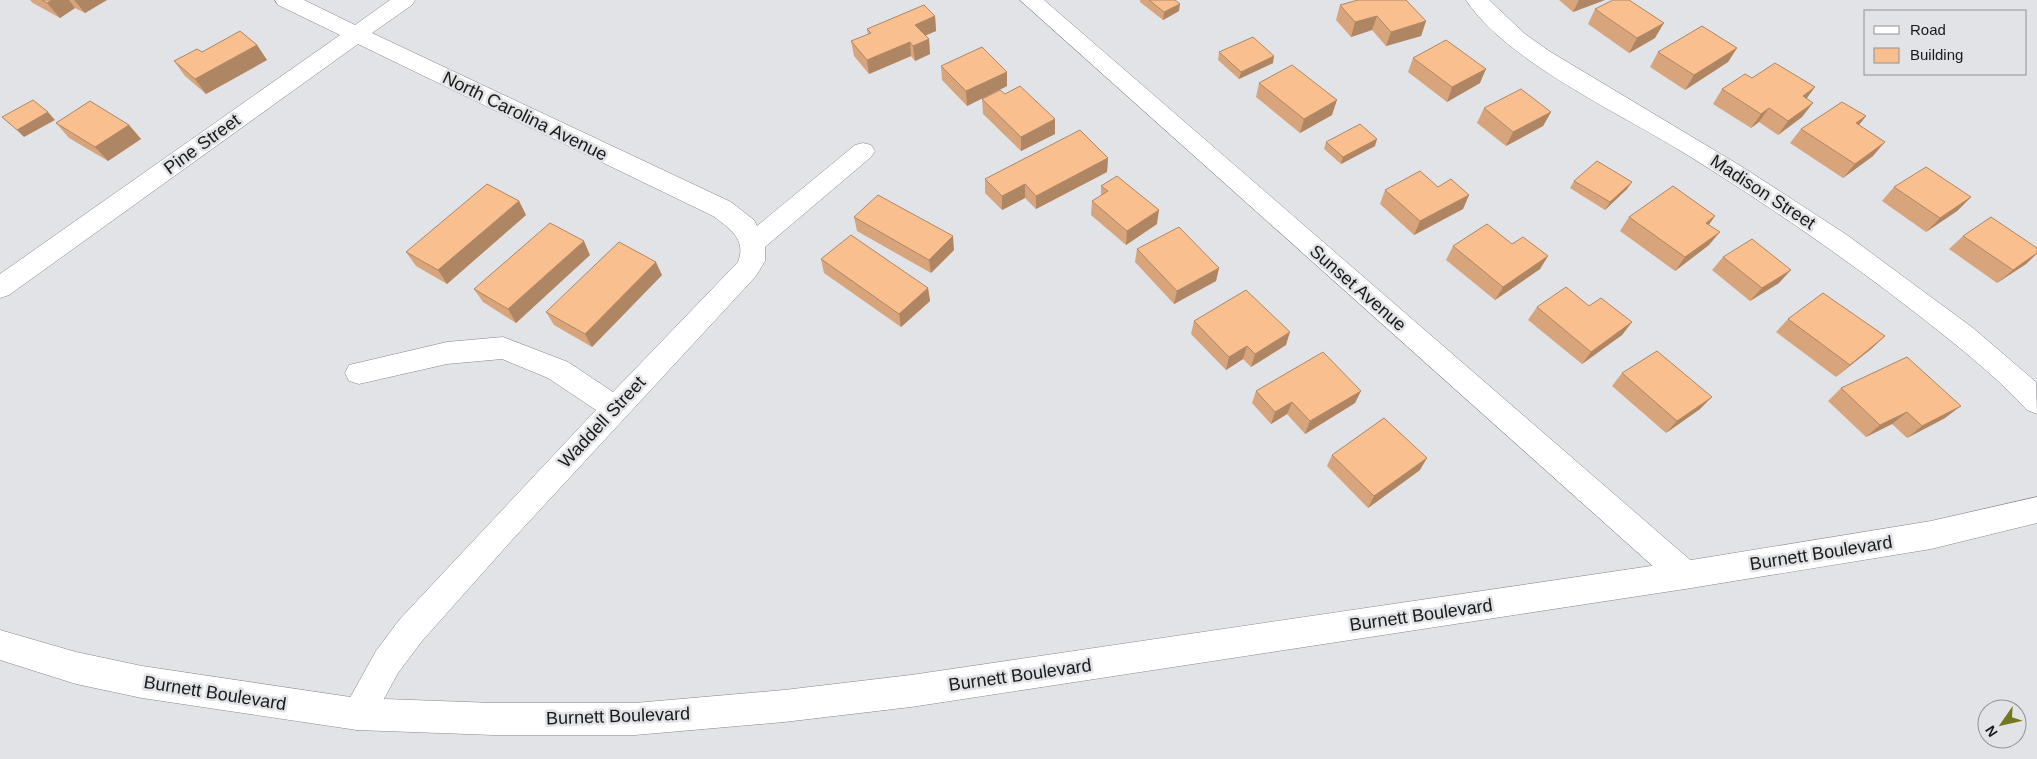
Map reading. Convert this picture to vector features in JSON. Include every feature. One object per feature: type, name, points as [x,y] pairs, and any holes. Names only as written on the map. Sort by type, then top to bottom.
[{"type":"street","name":"North Carolina Avenue","points":[[286,0],[584,145],[722,209],[746,227],[753,243]]},
{"type":"street","name":"Pine Street","points":[[0,288],[404,0]]},
{"type":"street","name":"Sunset Avenue","points":[[1031,0],[1685,575]]},
{"type":"street","name":"Madison Street","points":[[1477,0],[1523,43],[1820,228],[1883,272],[2011,375],[2037,402]]},
{"type":"street","points":[[753,243],[863,151]]},
{"type":"street","name":"Waddell Street","points":[[358,714],[388,662],[411,630],[615,408],[747,269],[752,261],[753,243]]},
{"type":"street","points":[[359,372],[447,353],[503,348],[558,370],[615,408]]},
{"type":"street","name":"Burnett Boulevard","points":[[0,645],[76,668],[142,682],[285,705],[358,714],[494,719],[635,719],[784,706],[911,691],[1685,575],[1931,535],[2037,510]]},
{"type":"building","points":[[1149,0],[1175,0],[1180,4],[1164,12]]},
{"type":"building","points":[[1358,0],[1406,0],[1426,21],[1391,32],[1377,16],[1355,22],[1340,5]]},
{"type":"building","points":[[1613,0],[1629,0],[1664,23],[1637,38],[1595,9]]},
{"type":"building","points":[[924,5],[935,16],[915,25],[929,39],[913,46],[910,42],[867,60],[851,41],[871,33],[867,29]]},
{"type":"building","points":[[1702,26],[1737,48],[1694,75],[1658,52]]},
{"type":"building","points":[[240,31],[257,45],[195,79],[174,61],[197,49],[202,52]]},
{"type":"building","points":[[1253,37],[1274,56],[1241,72],[1219,52]]},
{"type":"building","points":[[1446,40],[1486,69],[1452,87],[1413,58]]},
{"type":"building","points":[[982,47],[1007,72],[966,91],[941,66]]},
{"type":"building","points":[[1775,63],[1815,87],[1803,96],[1813,103],[1788,121],[1769,108],[1761,114],[1722,89],[1745,74],[1752,78]]},
{"type":"building","points":[[1292,65],[1337,100],[1304,119],[1259,83]]},
{"type":"building","points":[[1020,86],[1055,119],[1021,137],[982,99],[1000,90],[1005,94]]},
{"type":"building","points":[[1521,89],[1551,112],[1513,132],[1484,108]]},
{"type":"building","points":[[33,100],[48,112],[17,130],[2,117]]},
{"type":"building","points":[[90,101],[129,125],[95,147],[56,123]]},
{"type":"building","points":[[1842,102],[1866,116],[1856,123],[1885,142],[1855,164],[1801,129]]},
{"type":"building","points":[[1360,124],[1377,139],[1343,157],[1326,142]]},
{"type":"building","points":[[1080,130],[1108,158],[1036,196],[1025,184],[1002,196],[985,179]]},
{"type":"building","points":[[1597,161],[1632,182],[1610,202],[1574,181]]},
{"type":"building","points":[[1926,167],[1971,197],[1940,218],[1894,187]]},
{"type":"building","points":[[1420,171],[1438,187],[1451,179],[1469,195],[1420,221],[1385,190]]},
{"type":"building","points":[[1117,176],[1159,210],[1127,231],[1092,201],[1108,191],[1101,186]]},
{"type":"building","points":[[487,184],[519,201],[438,270],[406,252]]},
{"type":"building","points":[[1673,186],[1715,216],[1706,223],[1720,232],[1685,257],[1629,217]]},
{"type":"building","points":[[878,195],[953,236],[929,260],[854,217]]},
{"type":"building","points":[[1991,217],[2037,248],[2037,253],[2013,270],[1963,236]]},
{"type":"building","points":[[550,223],[584,241],[508,309],[474,289]]},
{"type":"building","points":[[1487,224],[1512,244],[1523,237],[1548,256],[1503,287],[1453,246]]},
{"type":"building","points":[[1179,227],[1219,268],[1177,291],[1137,249]]},
{"type":"building","points":[[851,235],[928,288],[899,314],[821,259]]},
{"type":"building","points":[[1752,239],[1791,270],[1762,288],[1723,257]]},
{"type":"building","points":[[619,242],[656,262],[585,334],[546,312]]},
{"type":"building","points":[[1566,287],[1589,306],[1601,298],[1632,322],[1591,352],[1537,307]]},
{"type":"building","points":[[1246,290],[1290,332],[1255,354],[1247,346],[1229,357],[1194,321]]},
{"type":"building","points":[[1823,293],[1885,336],[1850,365],[1788,319]]},
{"type":"building","points":[[1657,351],[1712,397],[1677,421],[1622,373]]},
{"type":"building","points":[[1323,352],[1361,391],[1310,421],[1292,402],[1275,412],[1256,391]]},
{"type":"building","points":[[1907,357],[1961,406],[1922,426],[1907,412],[1880,425],[1841,388]]},
{"type":"building","points":[[1384,418],[1427,458],[1374,496],[1332,455]]}]
